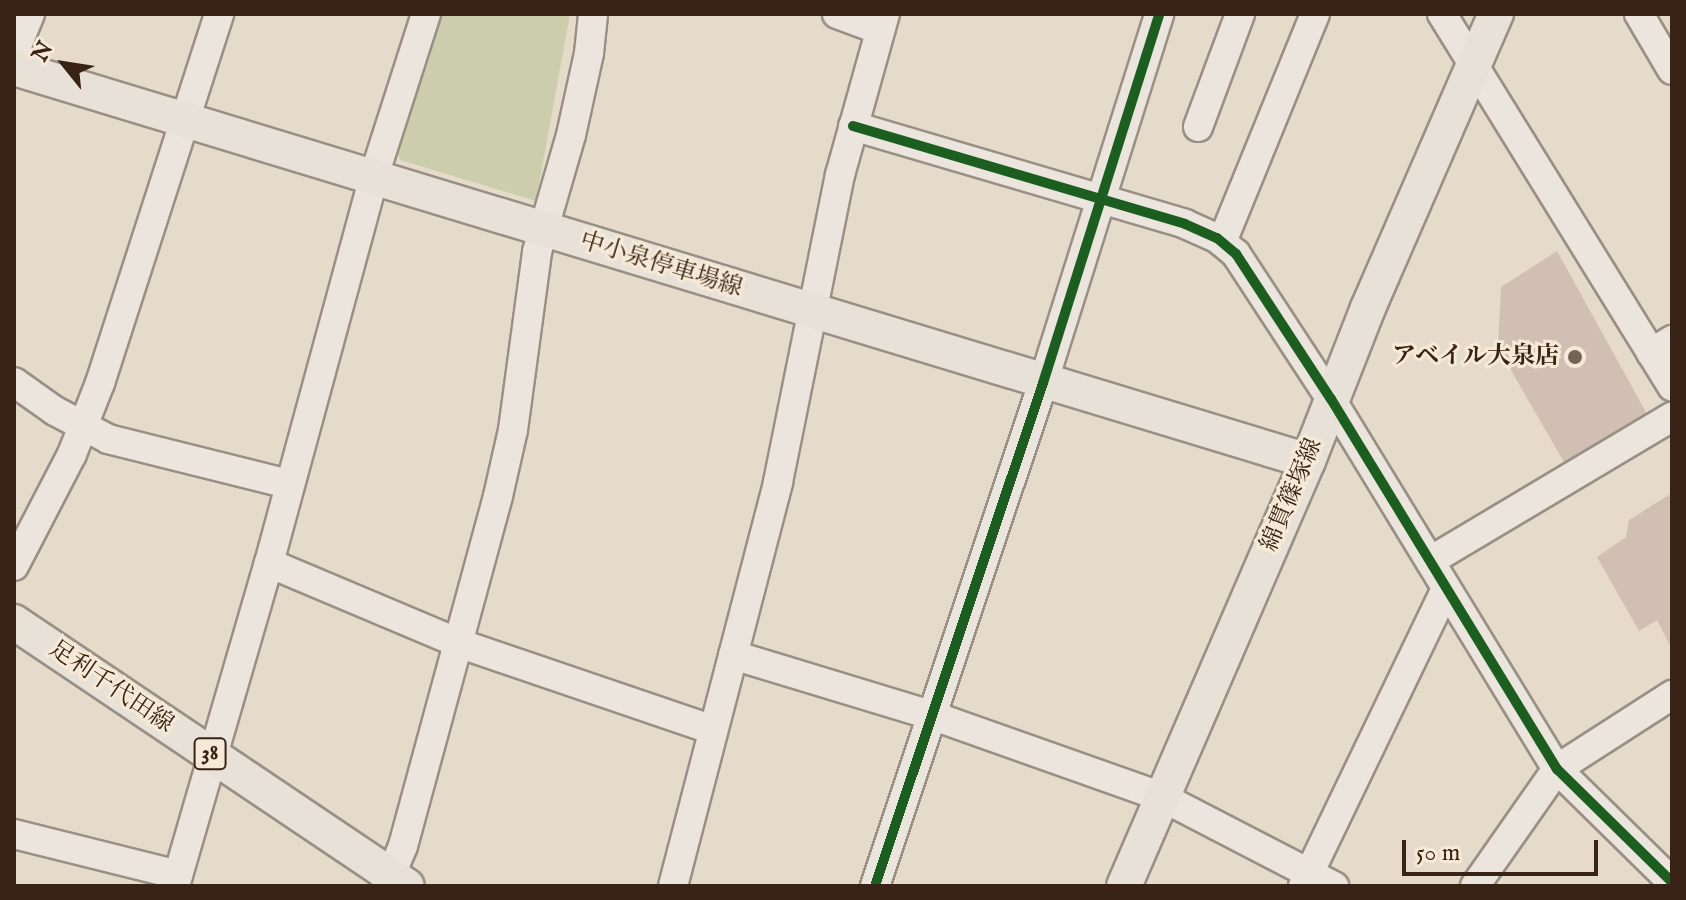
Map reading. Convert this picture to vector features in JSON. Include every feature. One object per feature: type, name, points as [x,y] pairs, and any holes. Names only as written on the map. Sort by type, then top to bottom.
[{"type":"main road","name":"綿貫篠塚線","points":[[1124,886],[1308,461],[1331,399],[1496,14]]},
{"type":"main road","name":"中小泉停車場線","points":[[14,68],[1308,461]]},
{"type":"main road","name":"足利千代田線","points":[[14,622],[394,882]]},
{"type":"street","points":[[14,53],[30,14]]},
{"type":"street","points":[[14,566],[83,427],[100,383],[219,14]]},
{"type":"street","points":[[14,834],[177,880],[269,563],[374,176],[426,14]]},
{"type":"street","points":[[394,882],[498,496],[513,430],[542,228],[571,135],[589,53],[593,14]]},
{"type":"street","points":[[673,886],[778,482],[853,126],[883,22],[837,14]]},
{"type":"street","points":[[875,886],[1102,202],[1159,14]]},
{"type":"street","points":[[1198,127],[1240,14]]},
{"type":"street","points":[[1222,242],[1315,14]]},
{"type":"street","points":[[1442,14],[1661,346],[1672,387]]},
{"type":"street","points":[[1639,14],[1672,70]]},
{"type":"street","points":[[853,126],[1185,224],[1222,242],[1236,254],[1331,399],[1557,769],[1672,882]]},
{"type":"street","points":[[14,382],[83,427],[108,439],[289,484]]},
{"type":"street","points":[[1430,561],[1672,417]]},
{"type":"street","points":[[269,563],[458,643],[713,730]]},
{"type":"street","points":[[733,655],[931,715],[1162,797],[1316,882],[1446,589]]},
{"type":"street","points":[[1475,886],[1557,769],[1672,695]]},
{"type":"green space","points":[[439,14],[570,14],[536,201],[400,160],[395,145]]},
{"type":"building","points":[[1557,251],[1647,414],[1564,462],[1498,348],[1501,287]]},
{"type":"building","points":[[1672,493],[1672,649],[1657,620],[1639,631],[1597,557],[1626,537],[1629,520]]},
{"type":"cycle path","points":[[875,886],[1043,383],[1159,14]]},
{"type":"cycle path","points":[[853,126],[1185,224],[1217,238],[1236,254],[1331,399],[1557,769],[1672,882]]},
{"type":"place","name":"アベイル大泉店","points":[[1575,357]]}]
